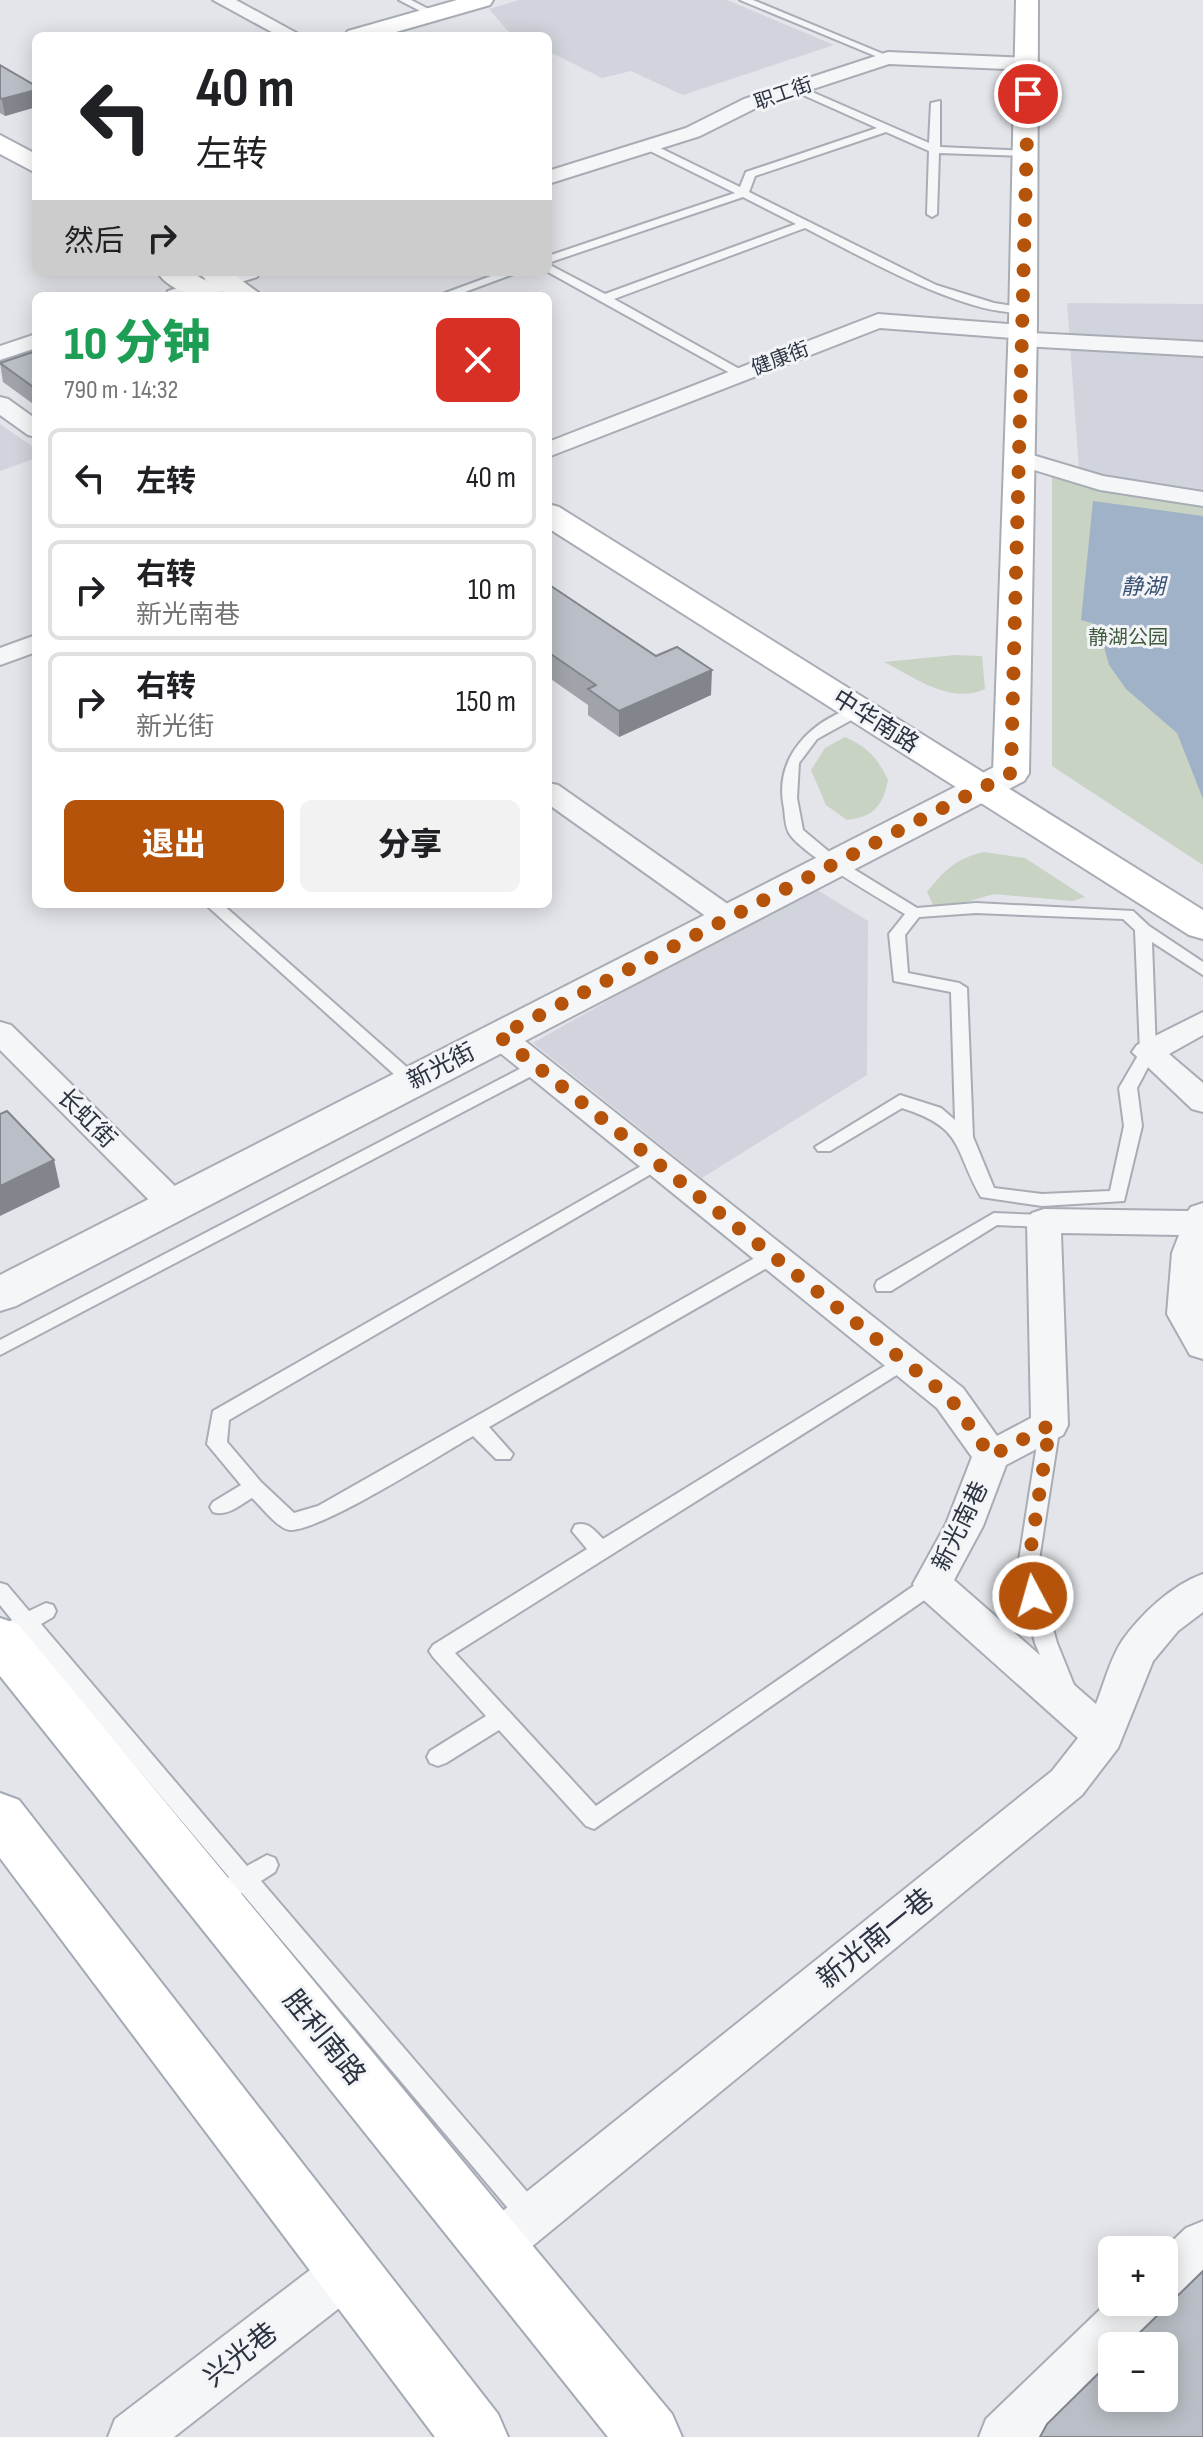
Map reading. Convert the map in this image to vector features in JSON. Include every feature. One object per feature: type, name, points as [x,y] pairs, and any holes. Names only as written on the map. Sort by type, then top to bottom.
[{"type":"main road","points":[[370,32],[482,0]]},
{"type":"main road","points":[[1027,0],[1029,64],[1019,458],[997,780],[1203,894]]},
{"type":"main road","points":[[8,137],[32,161]]},
{"type":"main road","points":[[0,170],[32,189]]},
{"type":"main road","points":[[185,276],[237,292]]},
{"type":"main road","name":"中华南路","points":[[552,488],[931,723],[997,780],[1203,927]]},
{"type":"main road","name":"中华南路","points":[[552,517],[859,710],[997,780]]},
{"type":"main road","name":"胜利南路","points":[[18,1627],[229,1890],[514,2231],[649,2437]]},
{"type":"main road","points":[[0,1816],[475,2437]]},
{"type":"street","points":[[222,0],[285,32]]},
{"type":"street","name":"职工街","points":[[552,177],[693,132],[751,103],[888,58],[1029,64]]},
{"type":"street","name":"健康街","points":[[552,448],[878,321],[1023,326]]},
{"type":"street","points":[[1023,326],[1203,330]]},
{"type":"street","points":[[1023,326],[1203,349]]},
{"type":"street","points":[[0,353],[32,342]]},
{"type":"street","points":[[0,404],[32,425]]},
{"type":"street","points":[[1019,458],[1100,483],[1203,499]]},
{"type":"street","points":[[1,656],[32,644]]},
{"type":"street","name":"新光街","points":[[0,1295],[997,780]]},
{"type":"street","points":[[552,794],[728,918]]},
{"type":"street","points":[[1203,1022],[1148,1052],[1203,1101]]},
{"type":"street","name":"长虹街","points":[[0,1032],[174,1205]]},
{"type":"street","name":"新光南巷","points":[[499,1036],[950,1398],[991,1456],[964,1526],[932,1584],[1088,1722]]},
{"type":"street","points":[[991,1456],[1050,1425],[1044,1221],[1201,1219],[1189,1253],[1185,1314],[1203,1346]]},
{"type":"street","name":"新光南一巷","points":[[514,2231],[1067,1783],[1088,1722],[1136,1653],[1164,1620],[1203,1590]]},
{"type":"street","points":[[1178,2268],[1203,2244]]},
{"type":"street","name":"兴光巷","points":[[133,2437],[348,2271]]},
{"type":"street","points":[[1004,2437],[1129,2316]]},
{"type":"lane","points":[[404,0],[433,14]]},
{"type":"lane","points":[[745,0],[888,58]]},
{"type":"lane","points":[[796,88],[936,150],[1026,153]]},
{"type":"lane","points":[[932,214],[936,103]]},
{"type":"lane","points":[[743,194],[750,174],[887,128]]},
{"type":"lane","points":[[648,146],[932,287],[992,306],[1023,326]]},
{"type":"lane","points":[[552,259],[743,194]]},
{"type":"lane","points":[[604,299],[805,224]]},
{"type":"lane","points":[[552,269],[739,374]]},
{"type":"lane","points":[[455,292],[501,276]]},
{"type":"lane","points":[[859,710],[812,736],[792,763],[789,798],[796,832],[834,863],[914,913],[976,908],[1127,914],[1143,929],[1203,970]]},
{"type":"lane","points":[[217,908],[412,1081]]},
{"type":"lane","points":[[914,913],[897,934],[900,977],[959,988],[964,1137],[987,1193],[1042,1200],[1118,1197],[1133,1126],[1128,1088],[1148,1052],[1143,929]]},
{"type":"lane","points":[[0,1348],[537,1066]]},
{"type":"lane","points":[[824,1147],[900,1101],[935,1112],[964,1137]]},
{"type":"lane","points":[[657,1163],[220,1416],[217,1444],[254,1487],[291,1522],[325,1511],[773,1256]]},
{"type":"lane","points":[[884,1286],[994,1219],[1044,1221]]},
{"type":"lane","points":[[904,1361],[440,1651],[594,1819],[932,1584]]},
{"type":"lane","points":[[1050,1425],[1027,1573],[1046,1643],[1088,1722]]},
{"type":"lane","points":[[477,1427],[503,1454]]},
{"type":"lane","points":[[220,1507],[254,1487]]},
{"type":"lane","points":[[582,1531],[601,1550]]},
{"type":"lane","points":[[0,1591],[18,1627]]},
{"type":"lane","points":[[438,1757],[501,1718]]},
{"type":"lane","points":[[229,1890],[267,1865]]},
{"type":"shaded area","points":[[519,0],[727,0],[834,45],[683,95],[631,71],[602,78],[552,53],[552,32],[510,32],[489,9]]},
{"type":"shaded area","points":[[1067,303],[1203,304],[1203,496],[1079,470]]},
{"type":"shaded area","points":[[0,424],[32,446],[32,459],[0,471]]},
{"type":"shaded area","points":[[811,886],[868,921],[867,1075],[702,1178],[533,1043]]},
{"type":"green space","name":"静湖公园","points":[[1052,476],[1203,507],[1203,865],[1052,766]]},
{"type":"green space","points":[[955,655],[982,656],[985,689],[959,694],[946,691],[884,662]]},
{"type":"green space","points":[[845,737],[871,754],[888,780],[875,809],[864,816],[847,820],[826,805],[811,770],[825,748]]},
{"type":"green space","points":[[984,852],[1025,858],[1085,897],[1073,901],[994,894],[945,908],[933,905],[927,892],[940,877],[958,862]]},
{"type":"water","name":"静湖","points":[[1093,501],[1203,516],[1203,799],[1177,733],[1126,689],[1109,665],[1098,625],[1081,620]]},
{"type":"building","points":[[0,65],[32,84],[32,91],[0,98]]},
{"type":"building","points":[[32,352],[32,386],[0,363]]},
{"type":"building","points":[[552,587],[656,656],[677,647],[712,670],[619,711],[588,689],[596,685],[552,655]]},
{"type":"building","points":[[7,1111],[54,1160],[0,1186],[0,1114]]},
{"type":"building","points":[[1203,2271],[1203,2437],[1040,2437],[1047,2424],[1098,2374],[1098,2412],[1178,2412],[1178,2332],[1140,2332],[1157,2316],[1178,2316],[1178,2295]]},
{"type":"route","points":[[1028,94],[1011,773],[499,1036],[950,1398],[991,1456],[1050,1425],[1027,1573],[1033,1596]]}]
